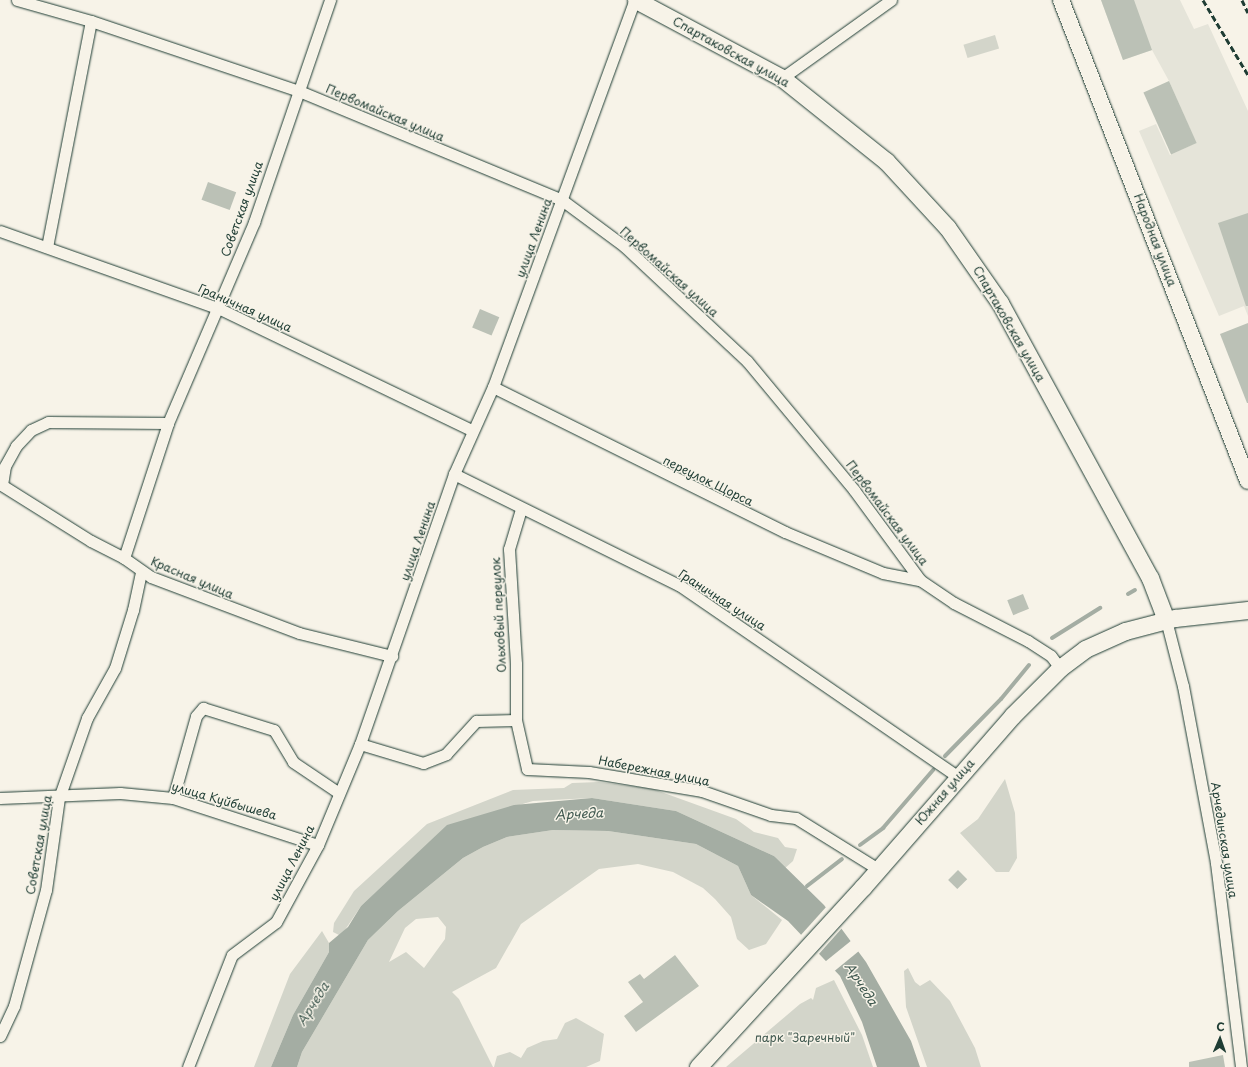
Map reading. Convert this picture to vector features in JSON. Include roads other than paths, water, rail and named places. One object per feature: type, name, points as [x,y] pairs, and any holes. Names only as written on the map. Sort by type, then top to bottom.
[{"type":"main road","name":"Спартаковская улица","points":[[636,0],[782,78],[886,161],[947,227],[974,263],[1000,303],[1150,578],[1166,620]]},
{"type":"main road","name":"Южная улица","points":[[698,1067],[863,886],[1012,716],[1060,668],[1085,649],[1111,636],[1166,620],[1248,610]]},
{"type":"street","name":"Первомайская улица","points":[[18,0],[91,21],[299,91],[562,200],[624,246],[747,361],[840,473],[920,580],[954,603],[1028,641],[1051,656],[1060,668]]},
{"type":"street","name":"Советская улица","points":[[124,558],[168,423],[254,222],[330,0]]},
{"type":"street","name":"улица Ленина","points":[[188,1067],[232,955],[276,922],[318,845],[360,744],[392,656],[454,474],[472,430],[493,387],[636,0]]},
{"type":"street","points":[[782,78],[891,0]]},
{"type":"street","name":"Народная улица","points":[[1062,0],[1248,481]]},
{"type":"street","points":[[47,247],[91,21]]},
{"type":"street","name":"Граничная улица","points":[[0,231],[218,308],[472,430]]},
{"type":"street","name":"переулок Щорса","points":[[493,387],[691,489],[785,532],[883,573],[920,580]]},
{"type":"street","points":[[1,485],[5,466],[16,446],[30,430],[48,422],[168,423]]},
{"type":"street","name":"Граничная улица","points":[[454,474],[521,509],[679,586],[958,777]]},
{"type":"street","name":"Красная улица","points":[[1,485],[91,541],[124,558],[141,571],[176,588],[299,633],[392,656]]},
{"type":"street","name":"Ольховый переулок","points":[[521,509],[509,549],[516,664],[516,720],[527,769]]},
{"type":"street","name":"Советская улица","points":[[0,1036],[14,1006],[46,890],[59,798],[87,718],[114,668],[133,610],[141,571]]},
{"type":"street","name":"Арчединская улица","points":[[1166,620],[1183,686],[1216,863],[1240,1067]]},
{"type":"street","points":[[173,798],[196,716],[203,708],[274,730],[293,762],[339,793]]},
{"type":"street","points":[[360,744],[423,763],[446,754],[476,721],[516,720]]},
{"type":"street","name":"Набережная улица","points":[[527,769],[589,772],[702,791],[771,815],[796,818],[878,869]]},
{"type":"street","name":"улица Куйбышева","points":[[0,798],[59,798],[120,793],[173,798],[318,845]]},
{"type":"water","name":"Арчеда","points":[[592,798],[676,811],[774,856],[824,905],[866,962],[911,1041],[920,1067],[877,1067],[862,1022],[840,976],[788,921],[751,895],[738,866],[696,844],[608,831],[553,830],[507,837],[483,847],[463,858],[398,911],[368,940],[302,1052],[297,1067],[271,1067],[293,1015],[329,952],[329,943],[348,927],[361,906],[447,825],[514,805]]},
{"type":"waterway","points":[[1128,594],[1135,590]]},
{"type":"waterway","points":[[1052,638],[1100,608]]},
{"type":"waterway","points":[[945,756],[1001,699],[1029,665]]},
{"type":"waterway","points":[[860,845],[883,828],[933,770]]},
{"type":"waterway","points":[[807,886],[842,859]]},
{"type":"railway","points":[[1203,0],[1248,75]]},
{"type":"railway","points":[[1242,0],[1248,13]]},
{"type":"park label","name":"парк \"Заречный\"","points":[[805,1038]]}]
